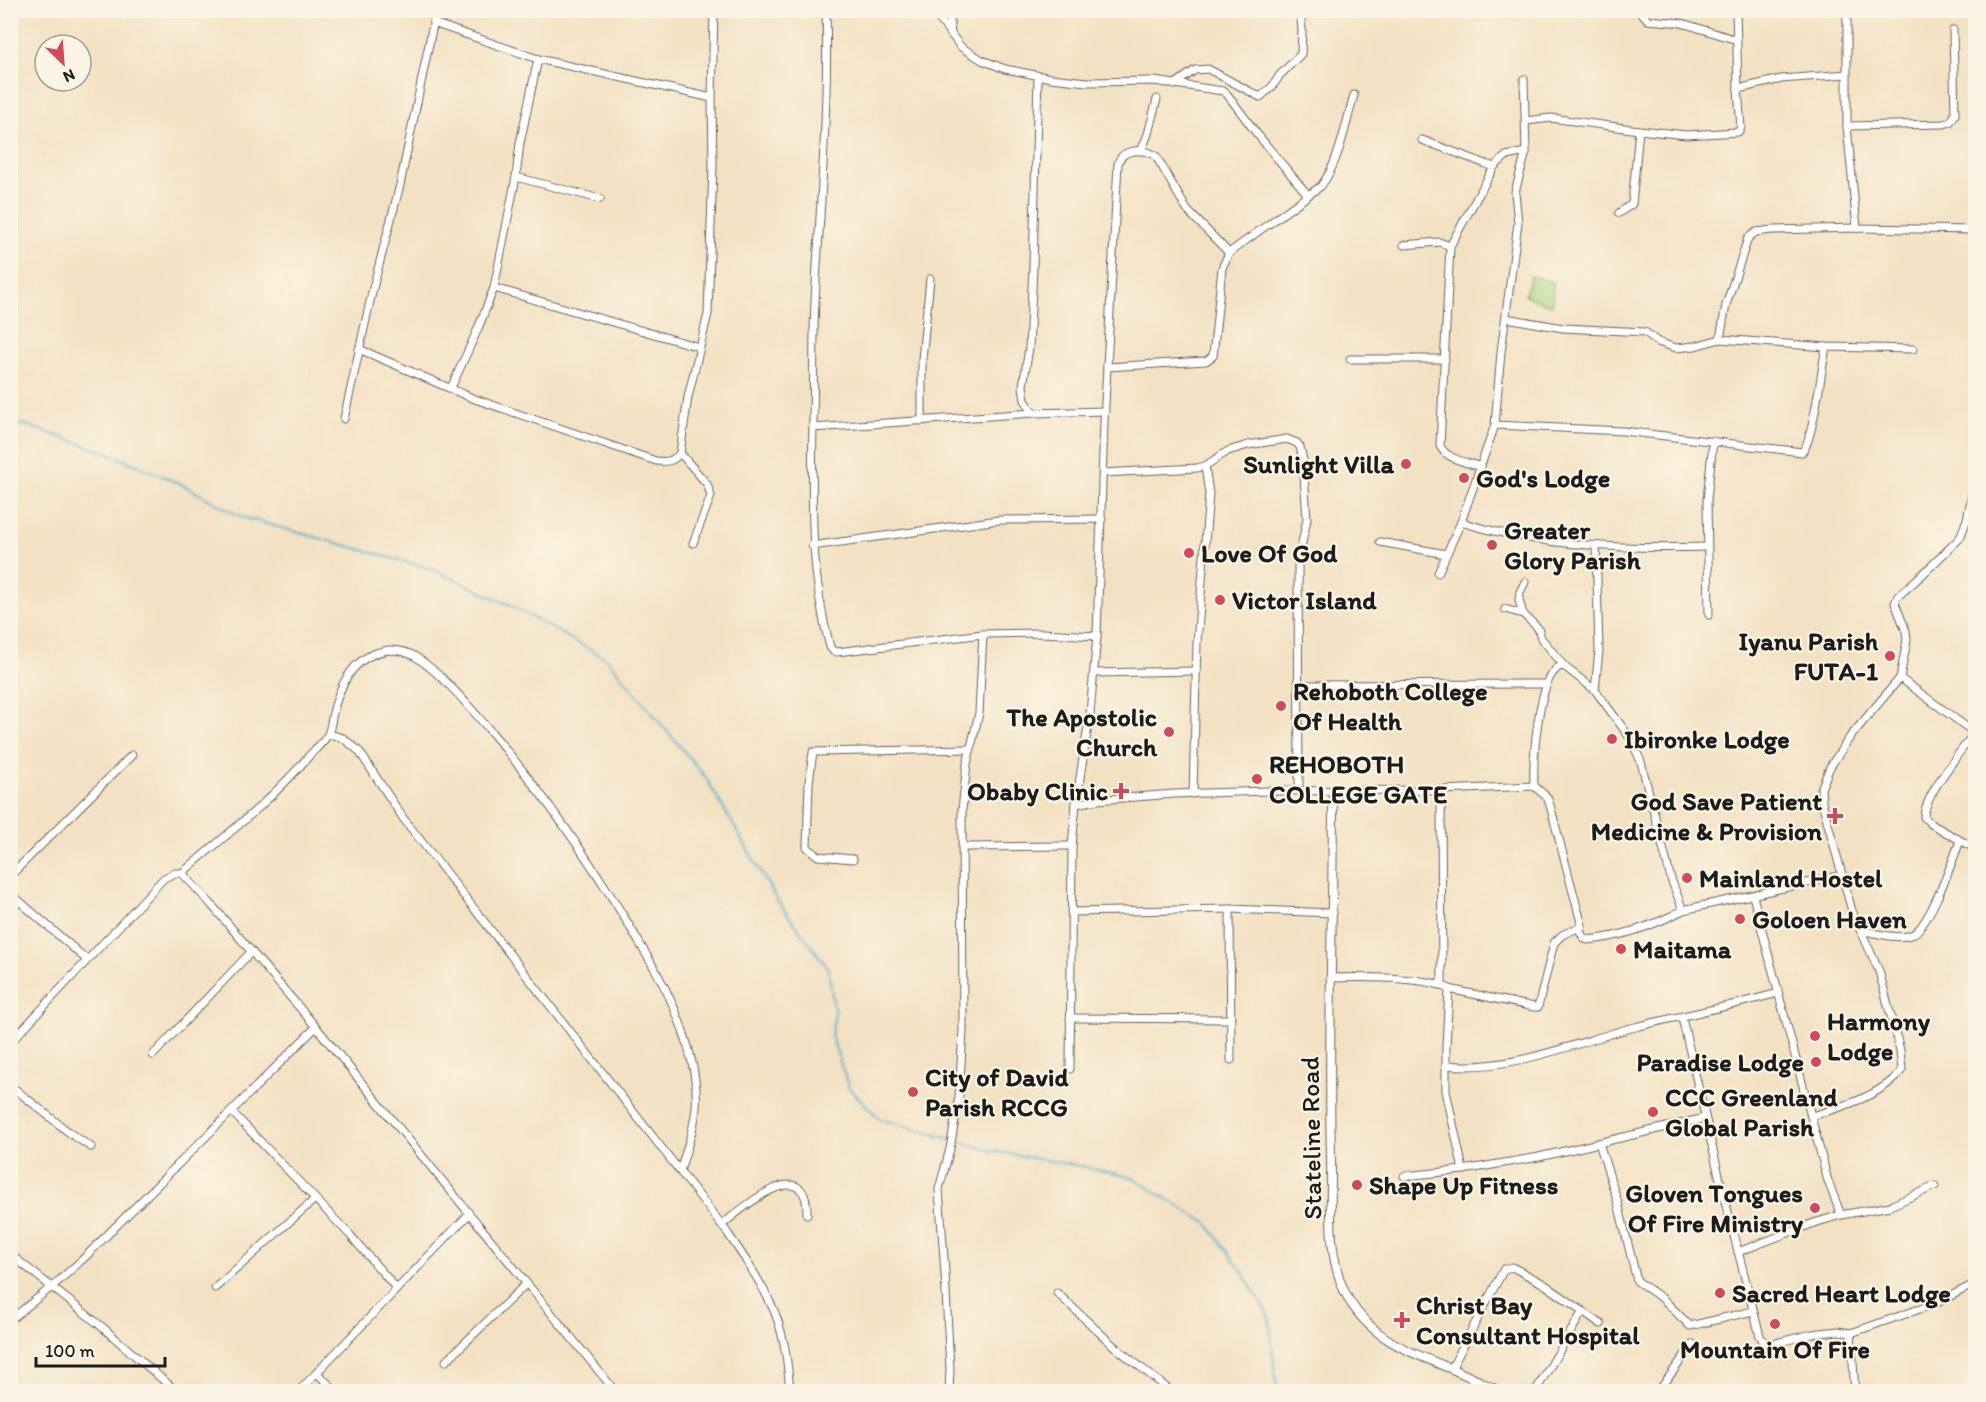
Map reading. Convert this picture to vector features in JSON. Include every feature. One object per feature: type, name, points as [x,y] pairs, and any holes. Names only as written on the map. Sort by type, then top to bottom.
[{"type":"street","points":[[344,419],[400,185],[436,10]]},
{"type":"street","points":[[359,349],[482,402],[656,461],[672,460],[680,453],[688,397],[708,314],[713,166],[714,10]]},
{"type":"street","points":[[826,10],[825,133],[815,305],[812,546],[828,642],[833,651],[983,634],[1043,633],[1097,636]]},
{"type":"street","points":[[933,10],[961,47],[982,60],[1005,69],[1087,82],[1154,81],[1223,91],[1308,195]]},
{"type":"street","points":[[949,10],[951,34]]},
{"type":"street","points":[[1174,85],[1195,70],[1208,69],[1260,97],[1301,54],[1300,10]]},
{"type":"street","points":[[1639,10],[1648,20],[1682,23],[1737,40]]},
{"type":"street","points":[[1526,121],[1551,117],[1686,135],[1738,132],[1741,128],[1736,10]]},
{"type":"street","points":[[1847,10],[1847,126],[1857,228]]},
{"type":"street","points":[[433,23],[538,59],[712,98]]},
{"type":"street","points":[[1847,126],[1944,124],[1953,119],[1955,115],[1953,30]]},
{"type":"street","points":[[451,388],[494,288],[538,59]]},
{"type":"street","points":[[1738,89],[1781,79],[1847,74]]},
{"type":"street","points":[[1033,413],[1025,400],[1023,386],[1029,348],[1033,268],[1038,76]]},
{"type":"street","points":[[1438,573],[1461,522],[1495,424],[1518,223],[1515,192],[1526,152],[1524,79]]},
{"type":"street","points":[[1107,367],[1206,361],[1211,358],[1222,267],[1229,253],[1321,186],[1330,172],[1354,95]]},
{"type":"street","points":[[1141,151],[1157,99]]},
{"type":"street","points":[[1619,213],[1627,210],[1632,204],[1639,130]]},
{"type":"street","points":[[1422,140],[1494,167]]},
{"type":"street","points":[[1070,1069],[1072,846],[1090,713],[1097,636],[1107,367],[1119,159],[1125,153],[1141,151],[1152,153],[1159,159],[1187,210],[1229,253]]},
{"type":"street","points":[[1481,466],[1449,456],[1440,446],[1450,246],[1494,167],[1506,156],[1526,152]]},
{"type":"street","points":[[516,177],[600,199]]},
{"type":"street","points":[[1720,339],[1726,305],[1750,236],[1756,232],[1857,228],[1976,230]]},
{"type":"street","points":[[1404,245],[1439,242],[1450,246]]},
{"type":"street","points":[[922,421],[922,359],[930,279]]},
{"type":"street","points":[[494,288],[699,347]]},
{"type":"street","points":[[1506,318],[1563,328],[1645,332],[1658,342],[1676,348],[1695,346],[1720,339],[1826,347],[1913,349]]},
{"type":"street","points":[[1495,424],[1623,431],[1798,453],[1805,450],[1811,432],[1826,347]]},
{"type":"street","points":[[1350,359],[1445,359]]},
{"type":"street","points":[[813,428],[1033,413],[1105,411]]},
{"type":"street","points":[[1103,473],[1205,466],[1228,451],[1248,445],[1287,439],[1297,443],[1300,447],[1307,519],[1298,562],[1299,791]]},
{"type":"street","points":[[1709,615],[1707,500],[1713,441]]},
{"type":"street","points":[[680,453],[707,484],[711,496],[693,543]]},
{"type":"street","points":[[1193,794],[1197,671],[1209,494],[1205,466]]},
{"type":"street","points":[[1811,1116],[1843,1107],[1864,1097],[1896,1078],[1902,1070],[1900,1050],[1879,971],[1852,912],[1822,802],[1821,789],[1830,767],[1850,737],[1900,678],[1907,640],[1906,631],[1895,603],[1898,596],[1960,538],[1967,519],[1975,482]]},
{"type":"street","points":[[812,546],[999,520],[1102,519]]},
{"type":"street","points":[[1461,522],[1505,535],[1548,542],[1644,549],[1707,548]]},
{"type":"street","points":[[1380,542],[1446,554]]},
{"type":"street","points":[[1595,690],[1599,650],[1596,545]]},
{"type":"street","points":[[1523,615],[1519,600],[1525,582]]},
{"type":"street","points":[[1504,609],[1523,615],[1538,628],[1541,638],[1565,667],[1595,690],[1631,740],[1641,762],[1671,879],[1683,910]]},
{"type":"street","points":[[949,1392],[945,1273],[938,1202],[959,1096],[963,1031],[964,791],[979,713],[983,634]]},
{"type":"street","points":[[10,1043],[164,878],[174,873],[182,873],[268,800],[329,734],[338,694],[357,663],[372,654],[399,651],[414,656],[435,672],[501,744],[544,799],[603,885],[647,955],[686,1039],[696,1089],[696,1107],[680,1171]]},
{"type":"street","points":[[1534,786],[1534,744],[1546,684],[1553,670],[1560,666],[1565,667]]},
{"type":"street","points":[[1094,673],[1197,671]]},
{"type":"street","points":[[1900,678],[1975,734],[1931,794],[1924,808],[1924,817],[1931,824],[1976,849]]},
{"type":"street","points":[[1300,685],[1546,684]]},
{"type":"street","points":[[329,734],[343,738],[358,751],[403,818],[722,1225],[751,1269],[775,1314],[784,1348],[790,1392]]},
{"type":"street","points":[[853,859],[818,856],[807,847],[809,782],[813,752],[971,749]]},
{"type":"street","points":[[10,876],[132,755]]},
{"type":"street","points":[[1076,804],[1115,798],[1193,794],[1441,790],[1534,786],[1547,797],[1550,805],[1582,926],[1580,931],[1583,938],[1587,940],[1629,932],[1669,918],[1683,910],[1843,875]]},
{"type":"street","points":[[1441,790],[1446,1091],[1463,1170]]},
{"type":"street","name":"Stateline Road","points":[[1333,791],[1330,1102],[1333,1248],[1338,1275],[1350,1301],[1364,1319],[1384,1338],[1414,1355],[1502,1392]]},
{"type":"street","points":[[1860,930],[1898,936],[1918,932],[1923,927],[1960,841]]},
{"type":"street","points":[[963,847],[1072,846]]},
{"type":"street","points":[[182,873],[316,1027],[616,1392]]},
{"type":"street","points":[[10,893],[87,960]]},
{"type":"street","points":[[1753,896],[1828,1181],[1840,1215]]},
{"type":"street","points":[[1071,912],[1230,909],[1332,913]]},
{"type":"street","points":[[1230,909],[1231,1060]]},
{"type":"street","points":[[1331,978],[1383,976],[1446,987],[1534,1007],[1538,1006],[1554,943],[1562,934],[1582,926]]},
{"type":"street","points":[[153,1055],[251,952]]},
{"type":"street","points":[[1446,1065],[1475,1067],[1544,1055],[1639,1026],[1682,1018],[1778,993]]},
{"type":"street","points":[[1070,1018],[1230,1019]]},
{"type":"street","points":[[1682,1018],[1738,1252],[1760,1336],[1764,1341],[1772,1344],[1812,1334],[1838,1331],[1851,1333],[1937,1303],[1976,1283]]},
{"type":"street","points":[[10,1320],[53,1286],[316,1027]]},
{"type":"street","points":[[10,1085],[70,1134],[90,1147]]},
{"type":"street","points":[[232,1112],[350,1235],[396,1288]]},
{"type":"street","points":[[1404,1176],[1463,1170],[1539,1157],[1705,1118]]},
{"type":"street","points":[[1599,1143],[1618,1203],[1637,1281],[1663,1299],[1690,1326],[1753,1311]]},
{"type":"street","points":[[722,1225],[748,1203],[767,1191],[781,1186],[790,1185],[803,1192],[807,1197],[807,1214]]},
{"type":"street","points":[[1738,1252],[1840,1215],[1890,1206],[1935,1186]]},
{"type":"street","points":[[215,1288],[315,1199]]},
{"type":"street","points":[[298,1392],[469,1214]]},
{"type":"street","points":[[10,1254],[53,1286],[177,1392]]},
{"type":"street","points":[[1451,1369],[1496,1282],[1506,1268],[1512,1267],[1544,1284],[1601,1324]]},
{"type":"street","points":[[446,1361],[526,1284]]},
{"type":"street","points":[[1057,1293],[1115,1347],[1172,1392]]},
{"type":"street","points":[[1535,1392],[1583,1311]]},
{"type":"street","points":[[1851,1333],[1855,1392]]},
{"type":"street","points":[[1658,1392],[1693,1344]]},
{"type":"street","points":[[317,1373],[337,1392]]},
{"type":"green space","points":[[1531,276],[1553,282],[1552,305],[1525,295]]},
{"type":"waterway","points":[[10,424],[25,425],[108,453],[181,484],[242,517],[432,569],[510,605],[607,659],[706,778],[777,900],[828,968],[835,1015],[831,1035],[849,1088],[880,1119],[993,1151],[1131,1177],[1207,1223],[1241,1270],[1269,1316],[1277,1392]]},
{"type":"place","name":"Sunlight Villa","points":[[1406,464]]},
{"type":"place","name":"God's Lodge","points":[[1464,478]]},
{"type":"place","name":"Greater Glory Parish","points":[[1492,545]]},
{"type":"place","name":"Love Of God","points":[[1189,553]]},
{"type":"place","name":"Victor Island","points":[[1220,600]]},
{"type":"place","name":"Iyanu Parish FUTA-1","points":[[1890,656]]},
{"type":"place","name":"Rehoboth College Of Health","points":[[1281,706]]},
{"type":"place","name":"The Apostolic Church","points":[[1169,732]]},
{"type":"place","name":"Ibironke Lodge","points":[[1612,739]]},
{"type":"place","name":"REHOBOTH COLLEGE GATE","points":[[1257,779]]},
{"type":"place","name":"Obaby Clinic","points":[[1121,791]]},
{"type":"place","name":"God Save Patient Medicine & Provision","points":[[1835,816]]},
{"type":"place","name":"Mainland Hostel","points":[[1687,878]]},
{"type":"place","name":"Goloen Haven","points":[[1740,919]]},
{"type":"place","name":"Maitama","points":[[1621,949]]},
{"type":"place","name":"Harmony Lodge","points":[[1815,1036]]},
{"type":"place","name":"Paradise Lodge","points":[[1816,1062]]},
{"type":"place","name":"City of David Parish RCCG","points":[[913,1092]]},
{"type":"place","name":"CCC Greenland Global Parish","points":[[1653,1112]]},
{"type":"place","name":"Shape Up Fitness","points":[[1357,1185]]},
{"type":"place","name":"Gloven Tongues Of Fire Ministry","points":[[1815,1208]]},
{"type":"place","name":"Sacred Heart Lodge","points":[[1720,1293]]},
{"type":"place","name":"Christ Bay Consultant Hospital","points":[[1402,1320]]},
{"type":"place","name":"Mountain Of Fire","points":[[1775,1324]]}]
